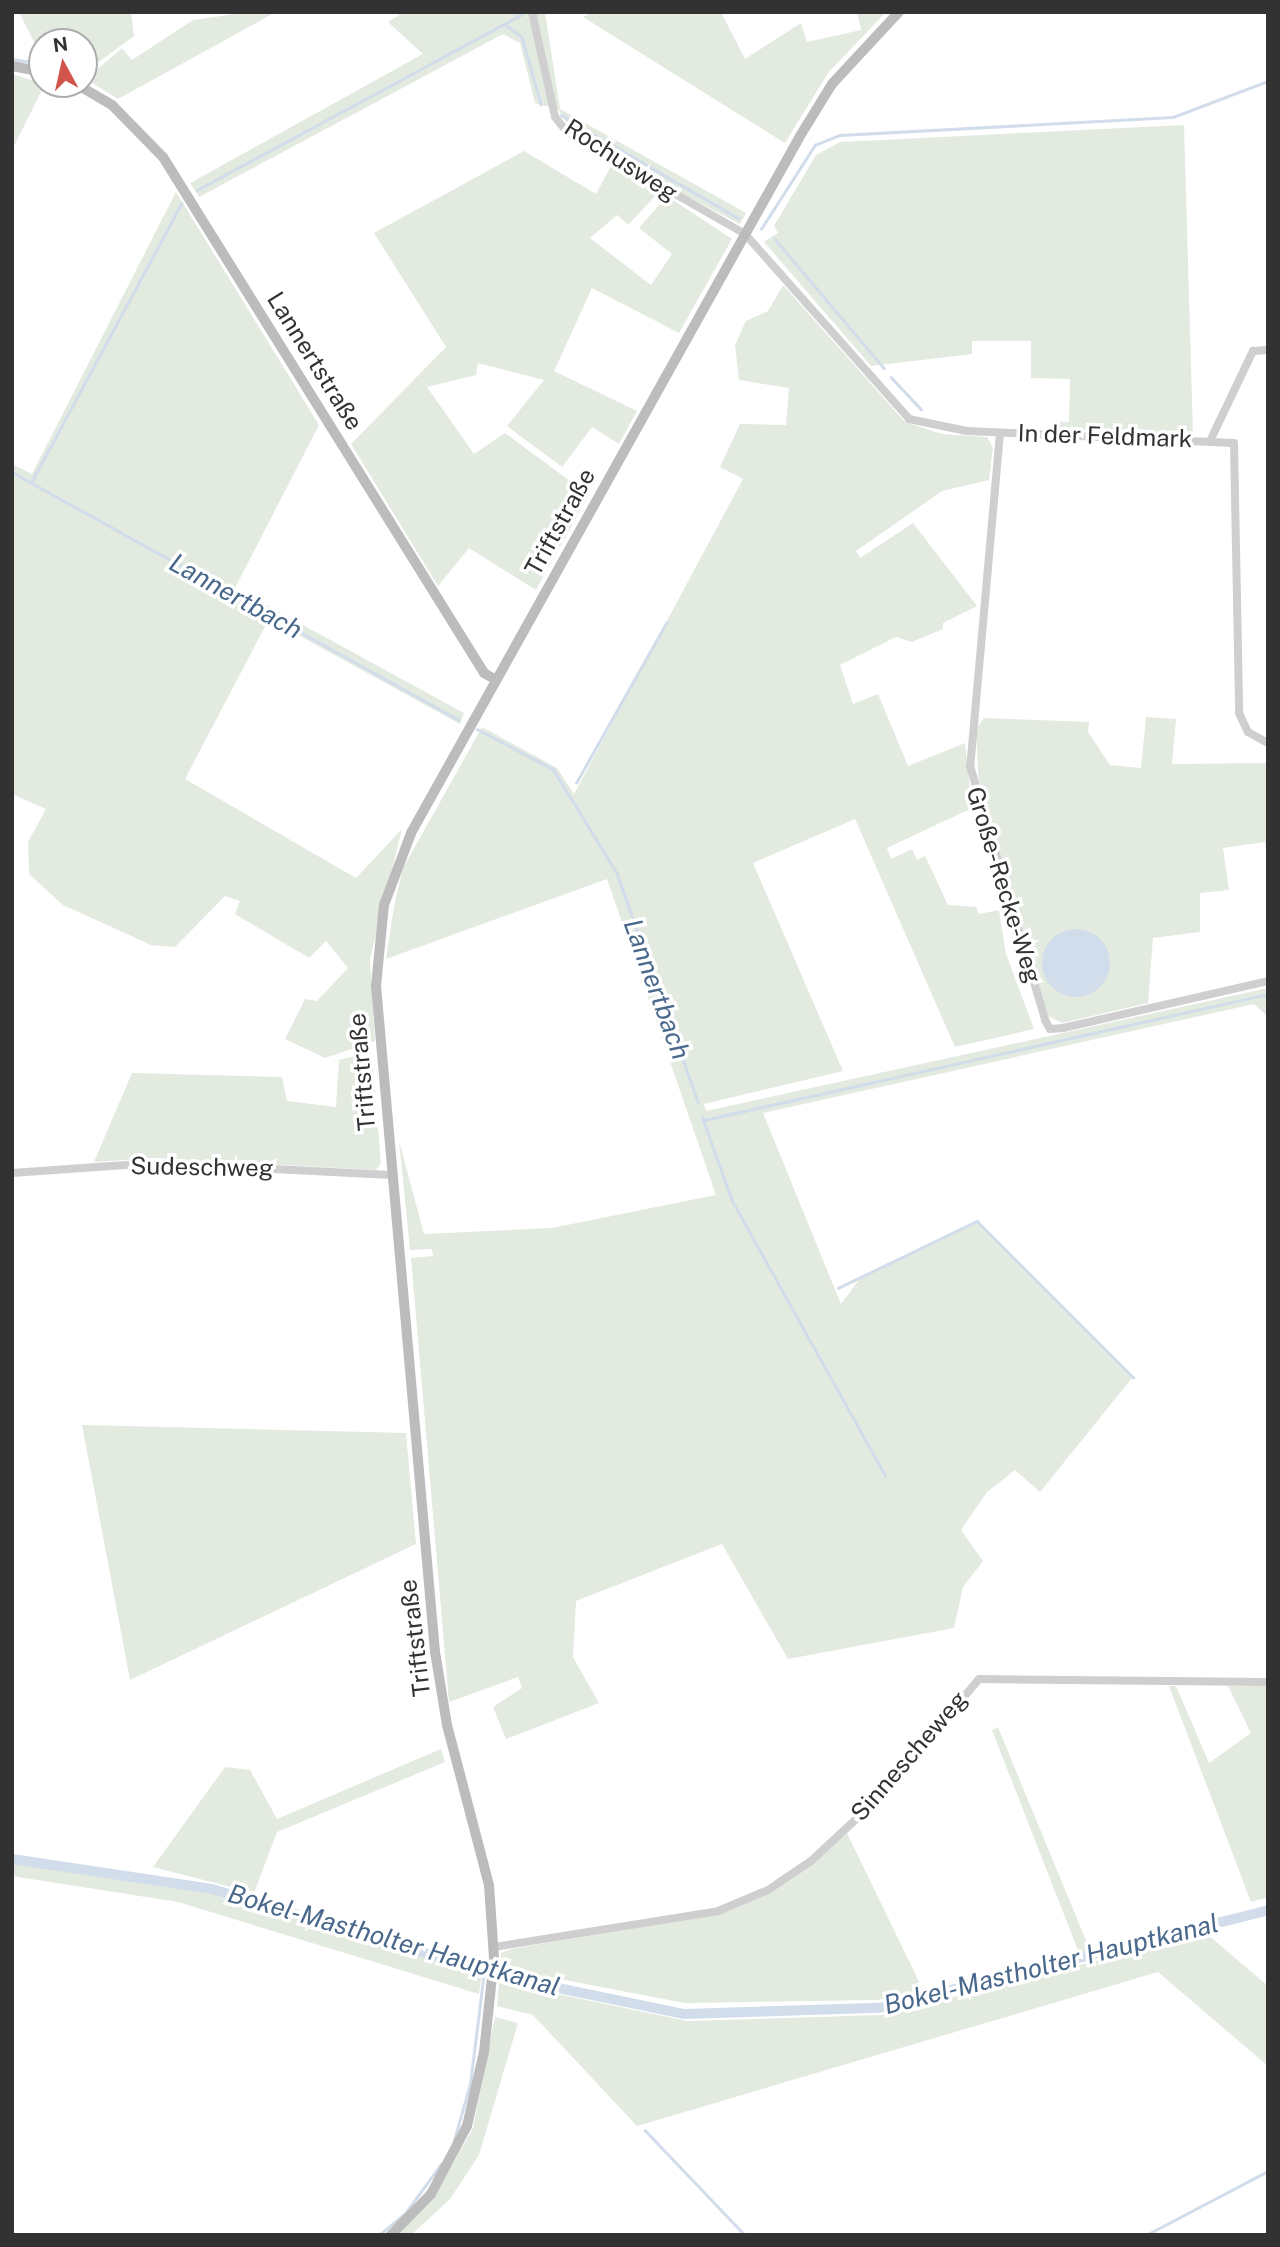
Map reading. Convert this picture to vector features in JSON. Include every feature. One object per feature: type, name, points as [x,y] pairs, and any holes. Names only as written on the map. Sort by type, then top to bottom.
[{"type":"street","name":"Rochusweg","points":[[532,12],[555,117],[567,132],[745,234]]},
{"type":"street","name":"Triftstraße","points":[[391,2235],[431,2194],[467,2126],[492,1990],[494,1952],[489,1885],[447,1725],[435,1652],[376,986],[384,905],[411,833],[745,234],[832,84],[900,12]]},
{"type":"street","name":"Lannertstraße","points":[[98,97],[112,105],[163,157],[484,673],[496,680]]},
{"type":"street","name":"In der Feldmark","points":[[745,234],[909,419],[943,429],[1210,439],[1234,443],[1239,450],[1233,494],[1239,713],[1248,732],[1268,743]]},
{"type":"street","points":[[1210,439],[1253,351],[1268,350]]},
{"type":"street","name":"Große-Recke-Weg","points":[[1000,433],[971,766],[1045,1020],[1050,1029],[1063,1028],[1268,981]]},
{"type":"street","name":"Sudeschweg","points":[[12,1173],[154,1163],[391,1175]]},
{"type":"street","name":"Sinnescheweg","points":[[494,1952],[707,1913],[768,1889],[811,1861],[882,1795],[979,1679],[1268,1682]]},
{"type":"shaded area","points":[[19,12],[131,12],[134,36],[98,63],[98,28],[28,30]]},
{"type":"shaded area","points":[[249,12],[276,12],[118,99],[98,86],[98,69],[122,48],[132,60],[193,20]]},
{"type":"shaded area","points":[[404,12],[545,12],[560,109],[746,213],[740,224],[669,187],[570,128],[558,109],[535,103],[520,43],[503,34],[199,197],[190,183],[423,54],[388,22]]},
{"type":"shaded area","points":[[593,12],[721,12],[745,59],[801,23],[807,42],[861,30],[857,12],[886,12],[828,73],[785,143],[583,17]]},
{"type":"shaded area","points":[[12,74],[28,79],[28,98],[38,98],[12,150]]},
{"type":"shaded area","points":[[1184,125],[1193,433],[1051,429],[1052,421],[1069,422],[1070,379],[1031,378],[1031,341],[972,341],[972,354],[871,366],[764,242],[778,233],[774,226],[816,155],[840,142]]},
{"type":"shaded area","points":[[524,151],[596,194],[612,164],[658,193],[628,225],[617,215],[590,238],[651,285],[672,254],[639,228],[667,196],[732,239],[679,333],[592,288],[554,371],[637,411],[619,444],[592,427],[562,467],[507,426],[544,380],[478,363],[476,375],[427,387],[474,454],[505,433],[589,495],[536,590],[469,548],[438,586],[351,444],[446,347],[374,233]]},
{"type":"shaded area","points":[[176,192],[319,425],[235,588],[464,713],[460,724],[269,619],[185,779],[356,878],[402,829],[370,959],[375,1041],[325,1058],[285,1039],[305,999],[317,1001],[348,968],[326,941],[309,958],[235,914],[240,901],[225,896],[175,947],[151,945],[63,905],[29,874],[28,842],[46,809],[12,794],[12,464],[32,474]]},
{"type":"shaded area","points":[[783,285],[905,422],[942,434],[987,437],[993,448],[989,480],[942,491],[856,551],[860,558],[913,523],[977,606],[943,623],[943,629],[912,642],[896,637],[840,665],[853,704],[878,694],[908,766],[965,743],[972,808],[887,848],[891,859],[912,849],[917,860],[925,856],[948,905],[976,907],[979,914],[999,910],[1006,954],[1034,1029],[955,1047],[855,819],[753,863],[843,1071],[704,1104],[706,1111],[1268,988],[1268,1017],[1254,1004],[763,1113],[841,1304],[859,1280],[977,1223],[1132,1378],[1040,1492],[1015,1470],[987,1492],[961,1530],[983,1561],[963,1587],[954,1628],[788,1659],[722,1544],[576,1601],[573,1657],[599,1703],[506,1739],[493,1707],[522,1688],[518,1677],[449,1702],[411,1258],[433,1256],[432,1249],[410,1250],[399,1141],[424,1234],[552,1228],[716,1195],[607,879],[386,959],[394,906],[403,868],[482,727],[557,768],[574,794],[743,479],[720,467],[740,424],[786,425],[789,388],[739,380],[735,345],[746,321],[768,311]]},
{"type":"shaded area","points":[[1146,717],[1176,719],[1172,764],[1268,763],[1268,868],[1265,842],[1223,848],[1229,890],[1200,893],[1200,932],[1153,938],[1148,1003],[1062,1023],[1046,1015],[979,791],[976,729],[984,718],[1089,722],[1088,732],[1110,765],[1141,768]]},
{"type":"shaded area","points":[[1076,929],[1089,932],[1100,939],[1107,950],[1110,963],[1107,976],[1100,987],[1089,994],[1076,997],[1063,994],[1052,987],[1045,976],[1042,963],[1045,950],[1052,939],[1063,932]]},
{"type":"shaded area","points":[[372,1054],[381,1163],[376,1170],[155,1158],[94,1162],[132,1073],[282,1077],[287,1101],[336,1107],[339,1060]]},
{"type":"shaded area","points":[[82,1425],[406,1433],[416,1544],[130,1680]]},
{"type":"shaded area","points":[[1268,1685],[1268,1897],[1251,1902],[1169,1686],[1176,1686],[1209,1763],[1251,1733],[1228,1686]]},
{"type":"shaded area","points":[[998,1727],[1090,1950],[1079,1953],[992,1730]]},
{"type":"shaded area","points":[[441,1749],[445,1762],[277,1832],[254,1893],[153,1867],[225,1767],[250,1770],[277,1819]]},
{"type":"shaded area","points":[[847,1833],[923,1990],[877,2000],[685,2003],[501,1968],[501,1953],[511,1949],[719,1914],[814,1863]]},
{"type":"shaded area","points":[[12,1863],[123,1874],[212,1892],[482,1974],[479,1994],[178,1902],[12,1876]]},
{"type":"shaded area","points":[[1206,1933],[1268,1986],[1268,2066],[1158,1972],[637,2126],[533,2015],[497,2006],[499,1982],[687,2021],[882,2015]]},
{"type":"shaded area","points":[[495,2017],[518,2023],[479,2155],[450,2199],[411,2235],[398,2235],[434,2198],[473,2128]]},
{"type":"waterway","points":[[197,190],[521,15]]},
{"type":"waterway","points":[[506,25],[522,37],[541,104]]},
{"type":"waterway","points":[[12,59],[28,62]]},
{"type":"waterway","points":[[761,229],[815,145],[840,135],[1173,117],[1268,81]]},
{"type":"waterway","points":[[561,115],[738,218]]},
{"type":"waterway","points":[[32,481],[181,204]]},
{"type":"waterway","points":[[775,239],[884,368]]},
{"type":"waterway","points":[[891,377],[921,409]]},
{"type":"waterway","name":"Lannertbach","points":[[12,472],[459,720]]},
{"type":"waterway","points":[[576,783],[666,623]]},
{"type":"waterway","name":"Lannertbach","points":[[477,729],[553,769],[617,873],[698,1102]]},
{"type":"waterway","points":[[704,1120],[1268,994]]},
{"type":"waterway","name":"Lannertbach","points":[[702,1116],[732,1200],[885,1475]]},
{"type":"waterway","points":[[838,1288],[977,1221],[1133,1377]]},
{"type":"waterway","name":"Bokel-Mastholter Hauptkanal","points":[[12,1859],[212,1889],[505,1977],[683,2014],[879,2008],[1268,1910]]},
{"type":"waterway","points":[[454,2140],[470,2084],[484,1971]]},
{"type":"waterway","points":[[645,2130],[745,2235]]},
{"type":"waterway","points":[[379,2235],[406,2212],[441,2164]]},
{"type":"waterway","points":[[1146,2235],[1268,2171]]}]
